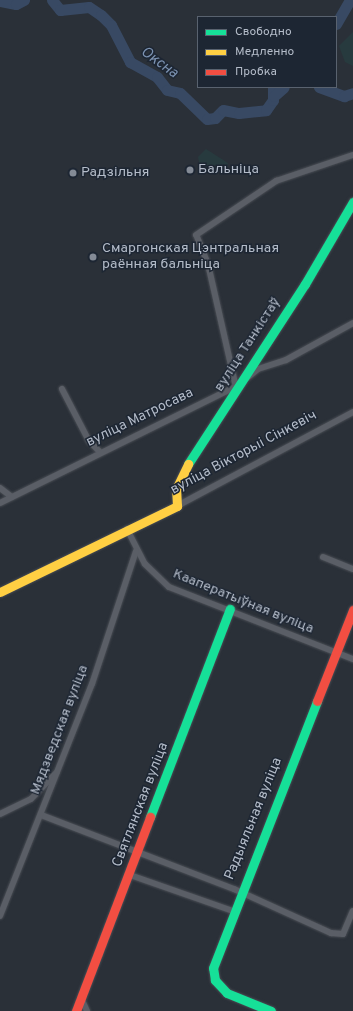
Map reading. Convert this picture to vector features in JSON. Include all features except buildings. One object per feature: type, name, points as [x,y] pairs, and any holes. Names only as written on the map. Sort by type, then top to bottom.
[{"type":"street","points":[[240,385],[235,383],[208,264],[196,235],[276,181],[353,155]]},
{"type":"street","name":"вуліца Танкістаў","points":[[177,506],[180,479],[353,202]]},
{"type":"street","name":"вуліца Матросава","points":[[0,503],[99,451],[240,385],[258,369],[286,360],[353,323]]},
{"type":"street","points":[[62,389],[89,441],[99,451]]},
{"type":"street","name":"вуліца Вікторыі Сінкевіч","points":[[0,592],[126,529],[177,506],[353,412]]},
{"type":"street","points":[[0,488],[12,498]]},
{"type":"street","name":"Кааператыўная вуліца","points":[[126,529],[136,551],[162,583],[353,659]]},
{"type":"street","name":"Мядзведская вуліца","points":[[0,916],[92,684],[136,551]]},
{"type":"street","points":[[323,557],[353,569]]},
{"type":"street","name":"Святлянская вуліца","points":[[76,1011],[138,854],[230,609]]},
{"type":"street","name":"Радыяльная вуліца","points":[[271,1011],[233,997],[213,976],[213,968],[240,892],[353,610]]},
{"type":"street","points":[[0,814],[31,799],[58,771]]},
{"type":"street","points":[[41,815],[138,854],[240,892],[331,933],[341,934],[353,911]]},
{"type":"street","points":[[130,874],[233,911]]},
{"type":"street","points":[[81,998],[87,1011]]},
{"type":"green space","points":[[353,32],[353,66],[345,62],[339,46]]},
{"type":"green space","points":[[206,149],[228,163],[227,170],[222,171],[219,165],[200,167],[198,157]]},
{"type":"waterway","name":"Оксна","points":[[0,1],[16,4],[24,0]]},
{"type":"waterway","name":"Оксна","points":[[52,0],[60,10],[89,7],[101,15],[111,25],[130,62],[157,77],[167,90],[180,93],[207,119],[215,118],[223,110],[239,113],[266,110],[273,100],[273,88]]},
{"type":"waterway","name":"Оксна","points":[[337,22],[350,0]]},
{"type":"waterway","points":[[274,96],[283,88]]},
{"type":"waterway","points":[[322,88],[344,96],[353,93]]},
{"type":"traffic: fast","points":[[188,464],[305,284],[353,202]]},
{"type":"traffic: fast","points":[[150,817],[230,609]]},
{"type":"traffic: fast","points":[[271,1011],[227,993],[215,980],[213,968],[317,701]]},
{"type":"traffic: slow","points":[[0,592],[177,506],[176,489],[188,464]]},
{"type":"traffic: jam","points":[[317,701],[353,610]]},
{"type":"traffic: jam","points":[[76,1011],[150,817]]},
{"type":"place","name":"Бальніца","points":[[190,170]]},
{"type":"place","name":"Радзільня","points":[[73,173]]},
{"type":"place","name":"Смаргонская Цэнтральная раённая бальніца","points":[[93,257]]}]
